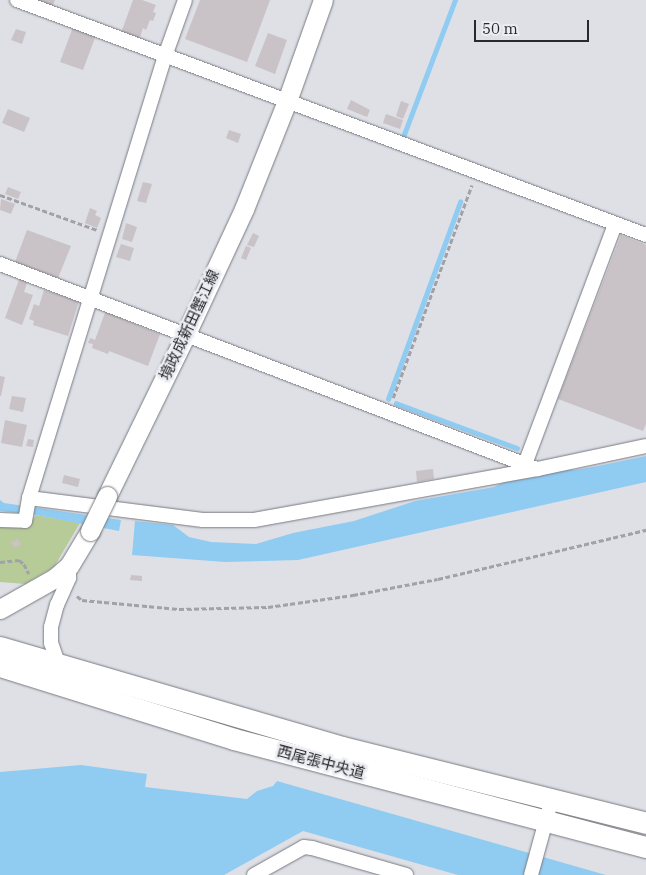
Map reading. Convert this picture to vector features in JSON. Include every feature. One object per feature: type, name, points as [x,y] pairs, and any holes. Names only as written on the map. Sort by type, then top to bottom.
[{"type":"main road","name":"境政成新田蟹江線","points":[[0,609],[55,578],[69,566],[90,531],[186,334],[244,209],[287,101],[323,0]]},
{"type":"main road","name":"西尾張中央道","points":[[0,647],[342,747],[646,823]]},
{"type":"main road","name":"西尾張中央道","points":[[0,666],[234,738],[544,828],[646,847]]},
{"type":"street","points":[[17,0],[646,236]]},
{"type":"street","points":[[0,520],[25,522],[29,498],[165,56],[185,0]]},
{"type":"street","points":[[531,466],[615,224]]},
{"type":"street","points":[[0,264],[531,466]]},
{"type":"street","points":[[29,498],[203,520],[254,520],[531,466],[646,446]]},
{"type":"street","points":[[58,663],[51,643],[51,627],[57,605],[69,578],[69,566]]},
{"type":"street","points":[[531,875],[552,798]]},
{"type":"street","points":[[254,875],[304,847],[406,875]]},
{"type":"path","points":[[388,412],[477,172]]},
{"type":"path","points":[[0,196],[110,235]]},
{"type":"path","points":[[66,587],[82,600],[179,609],[268,607],[353,595],[438,579],[646,530]]},
{"type":"path","points":[[0,562],[22,562],[37,588]]},
{"type":"green space","points":[[36,515],[80,523],[54,567],[25,584],[0,582],[0,526],[27,527]]},
{"type":"water","points":[[646,456],[646,482],[298,560],[225,562],[132,555],[135,521],[173,525],[189,537],[211,542],[256,544],[293,533],[354,521],[415,501],[494,487],[510,479],[561,469],[575,470]]},
{"type":"water","points":[[0,500],[4,503],[121,520],[119,531],[36,515],[0,511]]},
{"type":"water","points":[[81,765],[147,774],[145,787],[247,799],[257,791],[273,786],[277,781],[606,875],[458,875],[303,831],[224,875],[0,875],[0,772]]},
{"type":"building","points":[[34,0],[55,0],[52,7]]},
{"type":"building","points":[[133,0],[142,0],[156,5],[153,12],[156,13],[153,21],[150,20],[146,30],[143,28],[139,40],[121,33]]},
{"type":"building","points":[[200,0],[270,0],[247,62],[185,39]]},
{"type":"building","points":[[73,27],[96,35],[83,70],[60,62]]},
{"type":"building","points":[[16,29],[26,32],[22,44],[11,40]]},
{"type":"building","points":[[268,33],[287,40],[275,74],[255,66]]},
{"type":"building","points":[[351,100],[370,110],[367,117],[347,109]]},
{"type":"building","points":[[401,101],[409,104],[403,119],[396,116]]},
{"type":"building","points":[[8,109],[30,118],[24,132],[2,123]]},
{"type":"building","points":[[386,114],[403,120],[400,129],[383,123]]},
{"type":"building","points":[[229,130],[241,134],[238,143],[226,138]]},
{"type":"building","points":[[143,182],[152,184],[146,203],[137,201]]},
{"type":"building","points":[[8,187],[21,192],[18,199],[5,194]]},
{"type":"building","points":[[1,199],[15,204],[11,214],[0,210]]},
{"type":"building","points":[[90,208],[97,211],[95,215],[101,218],[97,228],[85,223]]},
{"type":"building","points":[[126,223],[137,227],[132,242],[122,239]]},
{"type":"building","points":[[27,230],[71,246],[58,278],[15,262]]},
{"type":"building","points":[[253,233],[259,236],[254,247],[247,245]]},
{"type":"building","points":[[621,235],[646,245],[646,424],[643,431],[558,399]]},
{"type":"building","points":[[121,244],[134,248],[130,261],[116,257]]},
{"type":"building","points":[[246,246],[251,248],[246,260],[241,258]]},
{"type":"building","points":[[20,277],[28,280],[24,292],[33,295],[22,325],[5,318]]},
{"type":"building","points":[[44,290],[79,301],[68,336],[33,325],[34,321],[29,319],[34,304],[39,306]]},
{"type":"building","points":[[106,310],[123,316],[122,319],[160,334],[148,366],[109,351],[108,354],[92,348],[93,344],[88,343],[90,338],[95,340]]},
{"type":"building","points":[[0,376],[5,377],[1,396],[0,396]]},
{"type":"building","points":[[12,396],[26,398],[23,412],[9,409]]},
{"type":"building","points":[[5,420],[27,425],[22,447],[1,443]]},
{"type":"building","points":[[28,439],[34,440],[33,447],[26,446]]},
{"type":"building","points":[[433,469],[434,479],[417,482],[416,471]]},
{"type":"building","points":[[64,475],[80,479],[78,487],[62,483]]},
{"type":"building","points":[[18,539],[21,545],[14,548],[11,542]]},
{"type":"building","points":[[131,575],[142,576],[142,581],[130,580]]},
{"type":"waterway","points":[[403,137],[455,0]]},
{"type":"waterway","points":[[388,399],[460,202]]},
{"type":"waterway","points":[[396,403],[517,448]]}]
